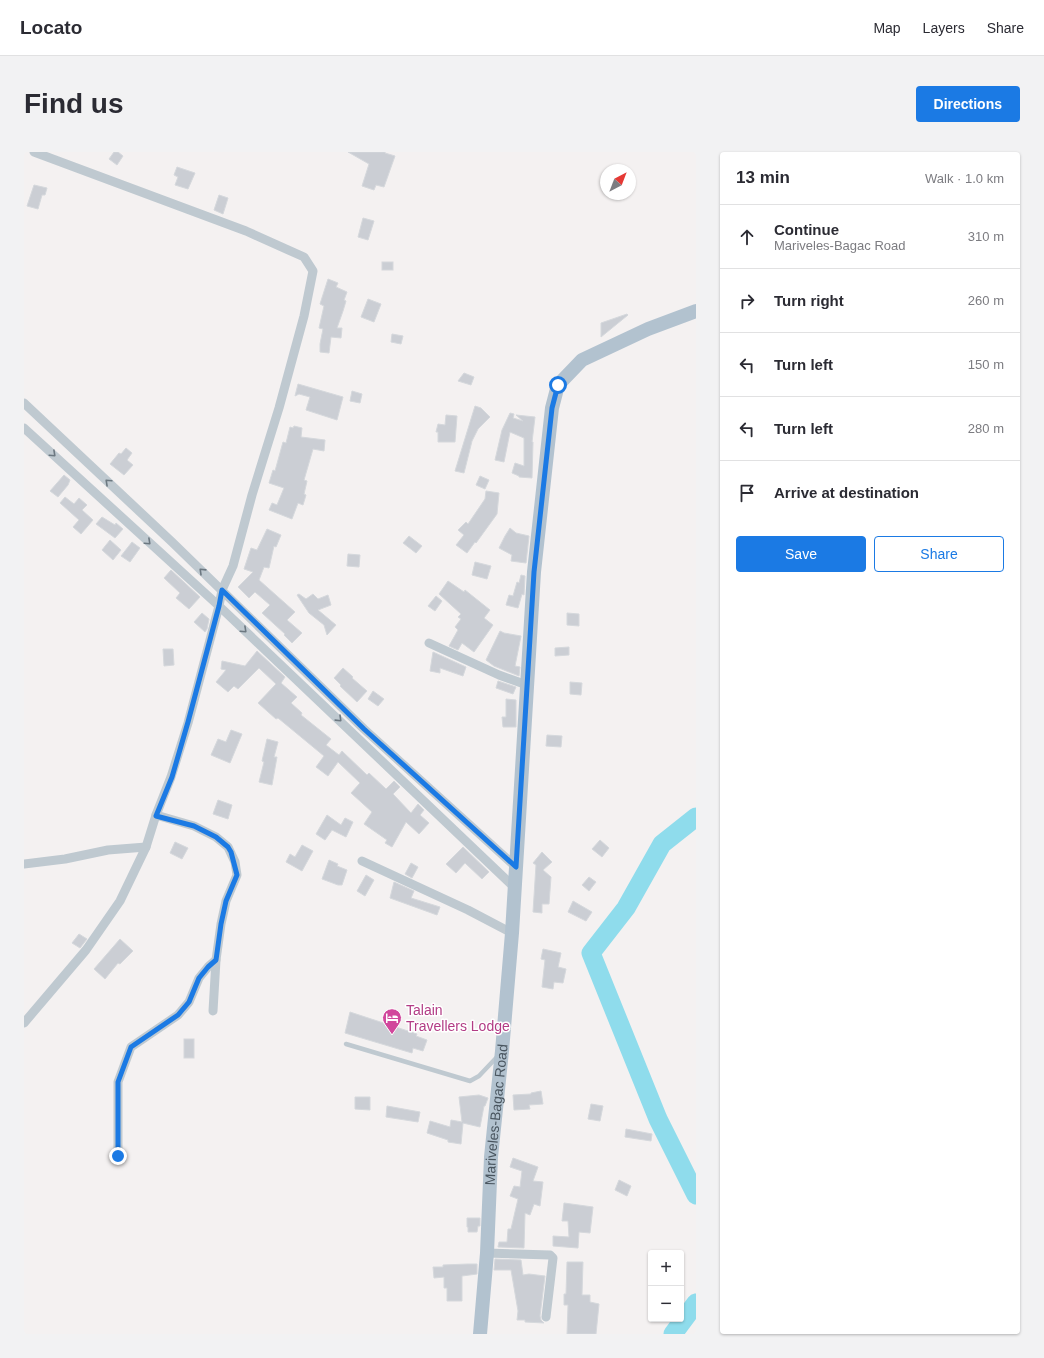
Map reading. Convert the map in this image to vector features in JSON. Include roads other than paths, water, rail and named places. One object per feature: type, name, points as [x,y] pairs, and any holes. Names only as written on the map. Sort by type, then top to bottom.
[{"type":"main road","name":"Mariveles-Bagac Road","points":[[480,1334],[487,1253],[491,1157],[512,933],[534,572],[552,408],[558,385],[582,360],[648,329],[696,311]]},
{"type":"street","points":[[24,1023],[86,950],[120,901],[146,847],[174,770],[190,715],[222,590],[233,566],[252,495],[279,408],[304,316],[313,271],[304,257],[246,231],[34,152]]},
{"type":"street","points":[[24,403],[222,590],[364,729],[516,867]]},
{"type":"street","points":[[24,428],[219,606],[514,887]]},
{"type":"street","points":[[429,643],[499,675],[527,685]]},
{"type":"street","points":[[156,816],[194,826],[216,837],[228,847],[231,852],[237,875],[226,901],[221,924],[216,960],[213,1012]]},
{"type":"street","points":[[24,864],[65,859],[108,850],[146,847]]},
{"type":"street","points":[[362,861],[461,907],[512,933]]},
{"type":"street","points":[[118,1156],[118,1082],[131,1047],[178,1015],[189,1002],[199,978],[216,960]]},
{"type":"street","points":[[487,1253],[550,1255],[553,1258],[546,1316]]},
{"type":"lane","points":[[346,1044],[470,1081],[479,1076],[502,1051]]},
{"type":"waterway","points":[[696,817],[662,844],[626,908],[591,953],[658,1119],[696,1195]]},
{"type":"waterway","points":[[673,1334],[696,1303]]},
{"type":"place","name":"Talain Travellers Lodge","points":[[392,1035]]}]
